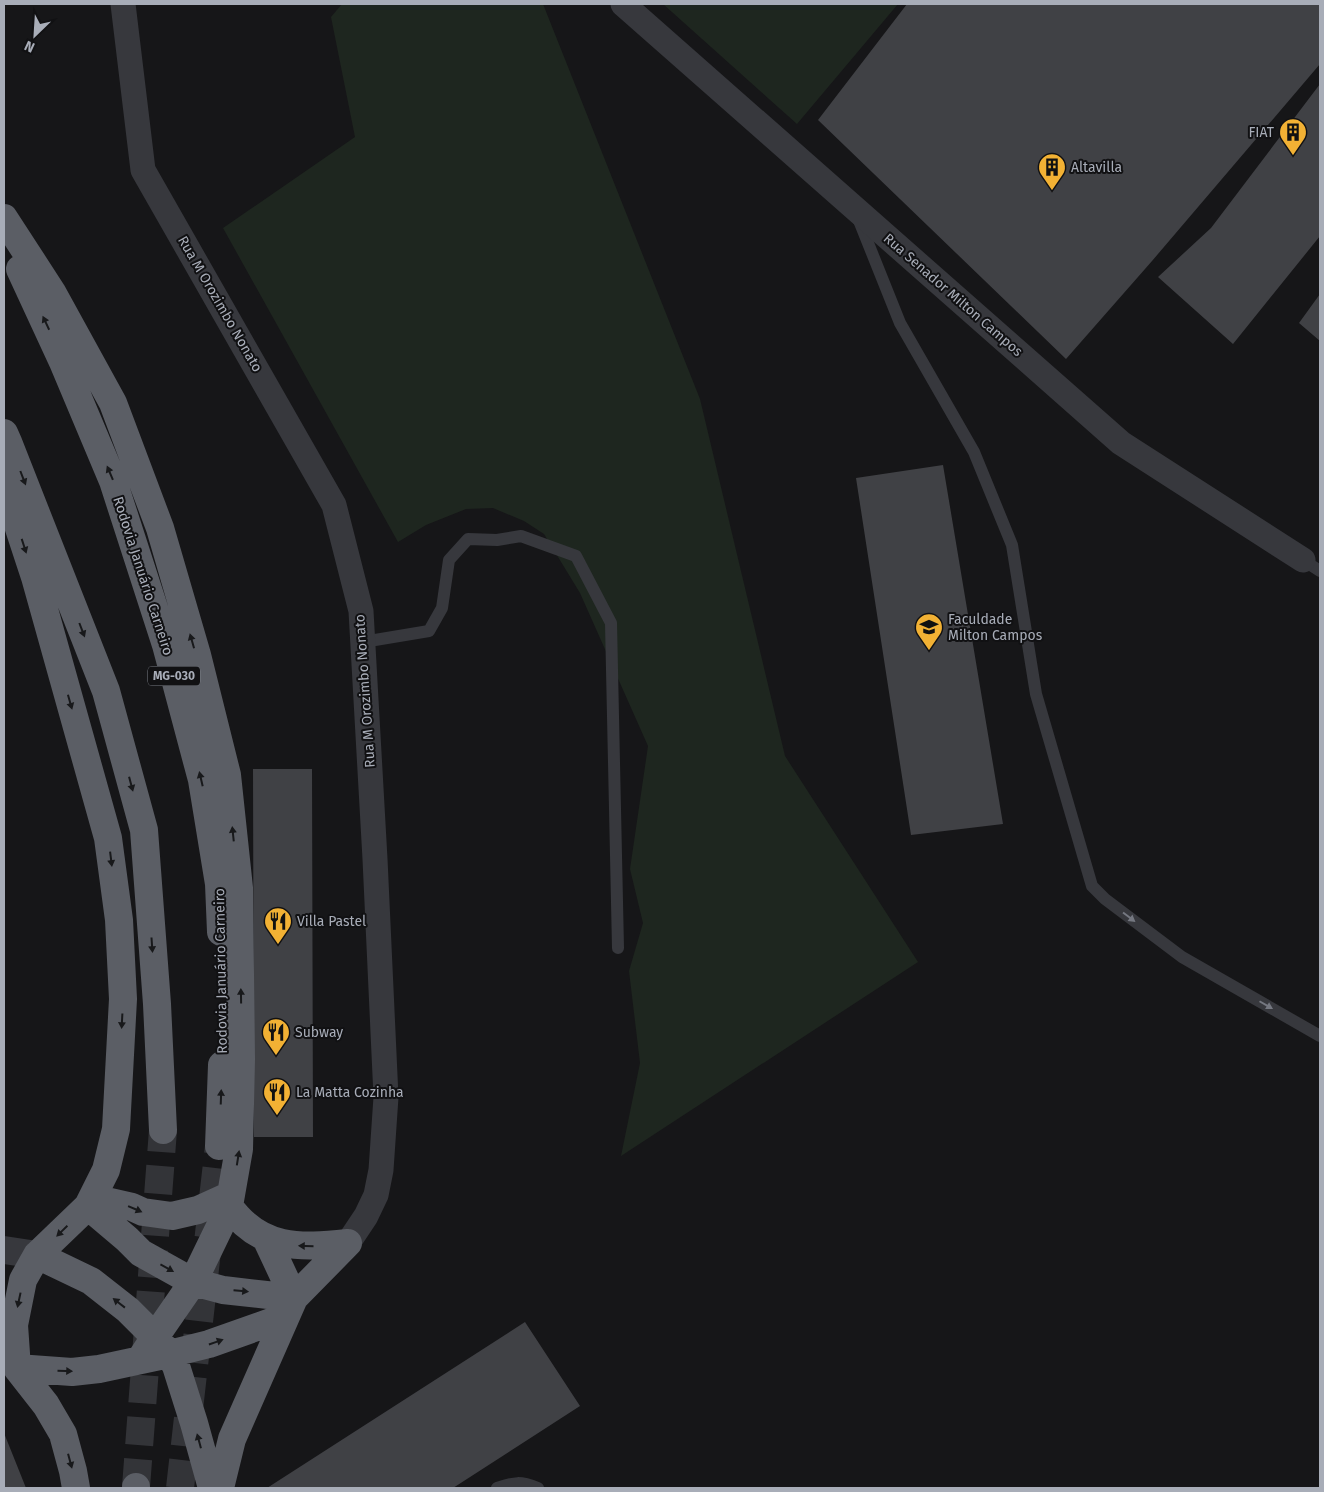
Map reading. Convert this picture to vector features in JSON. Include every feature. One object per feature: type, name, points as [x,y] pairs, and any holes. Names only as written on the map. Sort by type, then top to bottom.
[{"type":"highway","points":[[4,218],[52,292],[113,403],[160,528],[197,655],[227,775],[239,888],[241,1059],[239,1149],[230,1201],[162,1345],[140,1360],[99,1369],[72,1372],[10,1364]]},
{"type":"highway","name":"Rodovia Januário Carneiro","points":[[4,233],[63,362],[113,481],[166,645],[202,780],[219,884],[224,1031],[219,1146]]},
{"type":"highway","points":[[4,434],[106,691],[144,830],[157,1004],[163,1130]]},
{"type":"highway","points":[[4,483],[35,577],[108,838],[119,920],[123,999],[116,1129],[106,1170],[88,1206],[37,1255],[24,1280],[14,1324],[10,1364],[46,1405],[63,1434],[76,1488]]},
{"type":"highway","points":[[88,1206],[110,1202],[132,1207],[143,1212],[172,1216],[230,1201]]},
{"type":"highway","points":[[230,1201],[247,1225],[266,1238],[302,1246],[348,1243]]},
{"type":"highway","points":[[88,1206],[142,1253],[193,1282],[290,1308]]},
{"type":"highway","points":[[266,1238],[290,1308]]},
{"type":"highway","points":[[220,1488],[232,1439],[290,1308],[348,1243]]},
{"type":"highway","points":[[37,1255],[91,1281],[128,1310],[162,1345],[176,1366],[212,1488]]},
{"type":"highway","points":[[162,1345],[209,1344],[290,1308]]},
{"type":"street","name":"Rua M Orozimbo Nonato","points":[[123,4],[143,170],[334,504],[361,611],[386,1097],[381,1170],[376,1195],[366,1216],[348,1243]]},
{"type":"street","name":"Rua Senador Milton Campos","points":[[623,4],[1121,443],[1311,565]]},
{"type":"street","points":[[4,1250],[37,1255]]},
{"type":"lane","points":[[855,208],[900,322],[974,452],[1012,545],[1036,694],[1092,886],[1105,899],[1182,957],[1320,1036]]},
{"type":"lane","points":[[363,642],[429,631],[442,608],[449,560],[468,539],[498,540],[522,536],[576,556],[611,623],[618,948]]},
{"type":"lane","points":[[497,1488],[514,1483],[528,1484],[538,1488]]},
{"type":"shaded area","points":[[342,4],[543,4],[700,399],[785,756],[918,962],[621,1156],[640,1063],[629,971],[643,923],[630,869],[648,746],[580,593],[544,534],[524,521],[493,508],[466,509],[426,525],[398,542],[223,228],[355,137],[331,17]]},
{"type":"shaded area","points":[[663,4],[898,4],[797,124]]},
{"type":"building","name":"Altavilla","points":[[907,4],[1320,4],[1320,64],[1066,359],[818,120]]},
{"type":"building","name":"FIAT","points":[[1320,84],[1320,236],[1233,344],[1158,277],[1211,228]]},
{"type":"building","points":[[1320,294],[1320,341],[1299,323]]},
{"type":"building","name":"Faculdade Milton Campos","points":[[943,465],[1003,824],[911,835],[856,478]]},
{"type":"building","points":[[253,769],[312,769],[313,1137],[254,1137]]},
{"type":"building","points":[[525,1322],[580,1406],[453,1488],[267,1488]]},
{"type":"building","points":[[4,1433],[26,1488],[4,1488]]},
{"type":"tunnel","points":[[136,1487],[163,1130]]},
{"type":"tunnel","points":[[180,1488],[219,1146]]},
{"type":"place","name":"FIAT","points":[[1293,156]]},
{"type":"place","name":"Altavilla","points":[[1052,191]]},
{"type":"place","name":"Faculdade Milton Campos","points":[[929,651]]},
{"type":"place","name":"Villa Pastel","points":[[278,945]]},
{"type":"place","name":"Subway","points":[[276,1056]]},
{"type":"place","name":"La Matta Cozinha","points":[[277,1116]]}]
